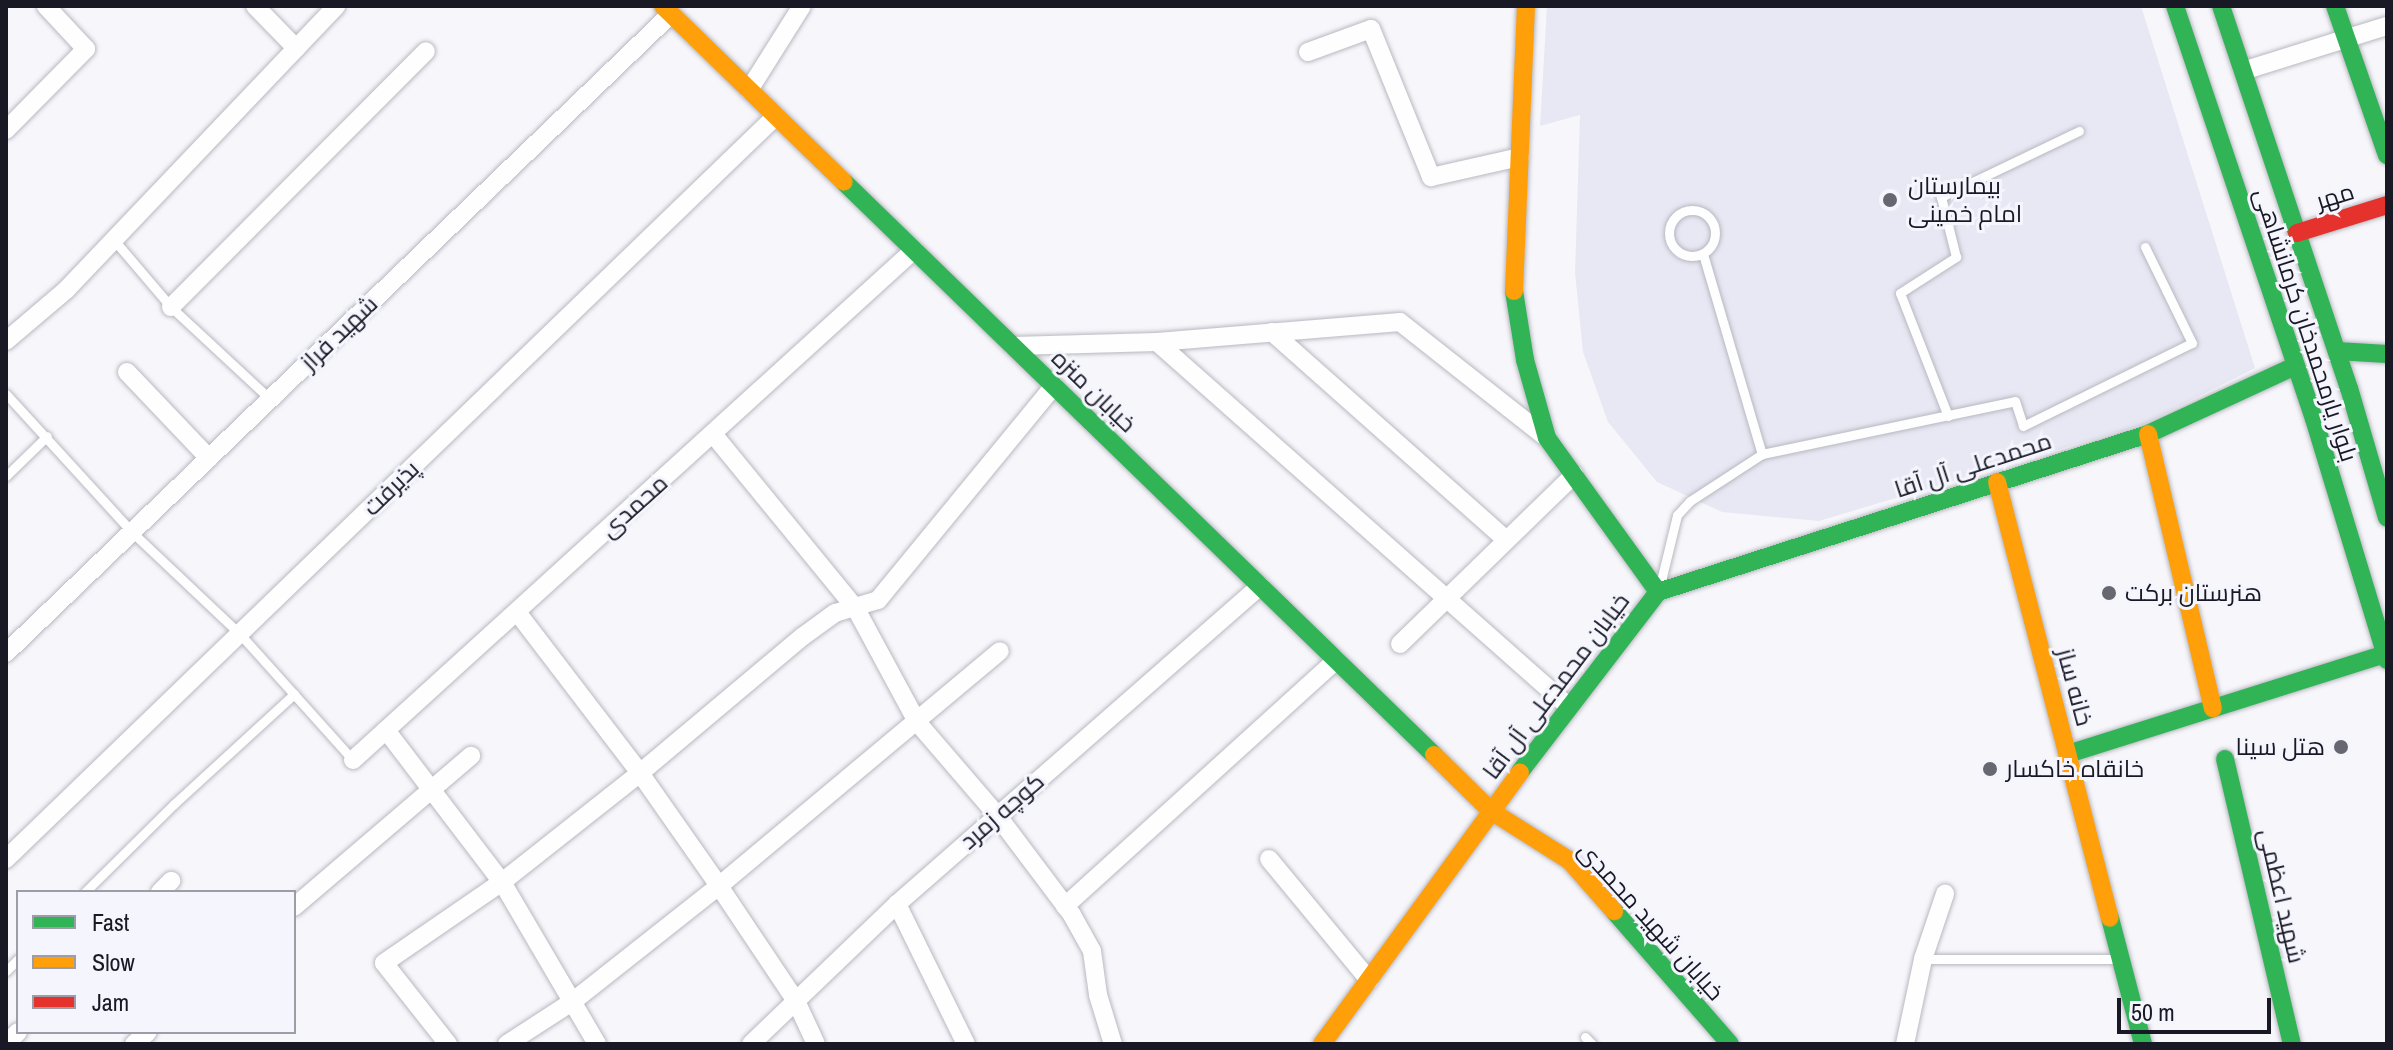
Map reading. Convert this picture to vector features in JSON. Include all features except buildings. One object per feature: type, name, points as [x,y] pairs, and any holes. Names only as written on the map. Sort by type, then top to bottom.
[{"type":"street","points":[[6,130],[86,49],[46,6]]},
{"type":"street","points":[[255,6],[296,48]]},
{"type":"street","points":[[6,341],[66,290],[336,6]]},
{"type":"street","points":[[749,90],[802,6]]},
{"type":"street","name":"خیابان محمدعلی آل آقا","points":[[1322,1044],[1568,706],[1658,592],[1547,438],[1525,360],[1514,300],[1526,6]]},
{"type":"street","name":"بلوار یارمحمدخان کرمانشاهی","points":[[2175,6],[2295,366],[2386,657]]},
{"type":"street","name":"بلوار یارمحمدخان کرمانشاهی","points":[[2221,6],[2337,351],[2387,518]]},
{"type":"street","points":[[2335,6],[2387,155]]},
{"type":"street","name":"خیابان منزه","points":[[667,10],[1491,811]]},
{"type":"street","name":"شهید فراز","points":[[6,653],[667,10]]},
{"type":"street","points":[[2243,71],[2387,26]]},
{"type":"street","points":[[1308,52],[1371,29],[1431,177],[1520,157]]},
{"type":"street","points":[[171,307],[426,51]]},
{"type":"street","name":"پذیرفت","points":[[6,859],[776,116]]},
{"type":"street","name":"مهر","points":[[2297,233],[2387,205]]},
{"type":"street","name":"محمدی","points":[[353,760],[914,250]]},
{"type":"street","points":[[1013,346],[1157,342],[1400,322],[1547,438]]},
{"type":"street","points":[[1272,332],[1506,540]]},
{"type":"street","points":[[1157,342],[1568,706]]},
{"type":"street","points":[[2337,351],[2387,354]]},
{"type":"street","name":"محمدعلی آل آقا","points":[[1658,592],[2148,434],[2295,366]]},
{"type":"street","points":[[127,372],[209,458]]},
{"type":"street","points":[[448,1044],[384,963],[502,882],[640,773],[802,637],[835,613],[878,600],[1054,386]]},
{"type":"street","points":[[713,434],[856,609],[917,722],[997,815],[1065,906],[1092,951],[1098,995],[1113,1044]]},
{"type":"street","points":[[2148,434],[2213,708]]},
{"type":"street","points":[[1400,644],[1574,475]]},
{"type":"street","name":"خانه ساز","points":[[1997,482],[2143,1044]]},
{"type":"street","name":"کوچه زمرد","points":[[751,1044],[897,904],[1260,586]]},
{"type":"street","points":[[517,612],[640,773],[719,886],[796,1001],[816,1044]]},
{"type":"street","points":[[507,1044],[572,1002],[719,886],[1000,651]]},
{"type":"street","points":[[2068,754],[2386,657]]},
{"type":"street","points":[[1065,906],[1336,660]]},
{"type":"street","points":[[386,730],[502,882],[597,1044]]},
{"type":"street","points":[[296,905],[471,756]]},
{"type":"street","name":"شهید اعظمی","points":[[2225,759],[2292,1044]]},
{"type":"street","name":"خیابان شهید محمدی","points":[[1491,811],[1570,861],[1730,1044]]},
{"type":"street","points":[[1269,859],[1369,980]]},
{"type":"street","points":[[1905,1044],[1923,959],[1945,894]]},
{"type":"street","points":[[897,904],[966,1044]]},
{"type":"lane","points":[[1948,416],[1900,293],[1956,257],[1941,197],[2079,131]]},
{"type":"lane","points":[[1682,213],[1705,214],[1715,226],[1714,242],[1703,254],[1687,256],[1674,248],[1669,232],[1682,213]]},
{"type":"lane","points":[[114,240],[171,307],[270,399]]},
{"type":"lane","points":[[1658,592],[1677,515],[1690,501],[1762,454],[2015,401],[2023,426],[2192,343],[2145,247]]},
{"type":"lane","points":[[1703,254],[1762,454]]},
{"type":"lane","points":[[6,394],[132,532],[240,634],[353,760]]},
{"type":"lane","points":[[6,476],[47,436]]},
{"type":"lane","points":[[87,890],[174,804],[294,694]]},
{"type":"lane","points":[[1923,959],[2121,959]]},
{"type":"shaded area","name":"بیمارستان امام خمینی","points":[[1547,6],[2141,6],[2255,368],[2144,424],[1819,521],[1722,512],[1657,482],[1608,422],[1583,352],[1575,273],[1580,115],[1540,126]]},
{"type":"traffic: fast","points":[[2175,6],[2314,419],[2387,660]]},
{"type":"traffic: fast","points":[[2221,6],[2349,388],[2387,518]]},
{"type":"traffic: fast","points":[[2335,6],[2387,155]]},
{"type":"traffic: fast","points":[[844,182],[1434,755]]},
{"type":"traffic: fast","points":[[1514,291],[1525,360],[1547,438],[1658,592],[1520,772]]},
{"type":"traffic: fast","points":[[2337,351],[2387,354]]},
{"type":"traffic: fast","points":[[1658,592],[2148,434],[2295,366]]},
{"type":"traffic: fast","points":[[2068,754],[2385,654]]},
{"type":"traffic: fast","points":[[2225,759],[2292,1044]]},
{"type":"traffic: fast","points":[[1614,911],[1730,1044]]},
{"type":"traffic: fast","points":[[2110,918],[2143,1044]]},
{"type":"traffic: slow","points":[[663,6],[844,182]]},
{"type":"traffic: slow","points":[[1514,291],[1526,6]]},
{"type":"traffic: slow","points":[[2148,434],[2213,708]]},
{"type":"traffic: slow","points":[[1997,482],[2110,918]]},
{"type":"traffic: slow","points":[[1434,755],[1491,811],[1570,861],[1614,911]]},
{"type":"traffic: slow","points":[[1322,1044],[1520,772]]},
{"type":"traffic: jam","points":[[2297,233],[2387,205]]},
{"type":"place","name":"بیمارستان امام خمینی","points":[[1890,200]]},
{"type":"place","name":"هنرستان برکت","points":[[2109,593]]},
{"type":"place","name":"هتل سینا","points":[[2341,747]]},
{"type":"place","name":"خانقاه خاکسار","points":[[1990,769]]}]
